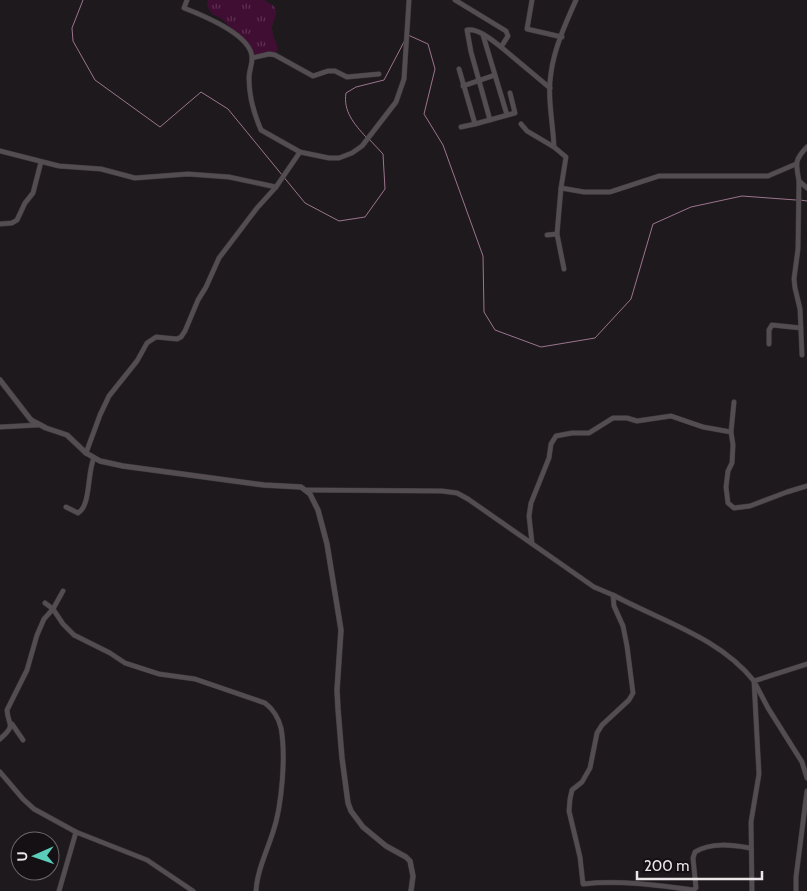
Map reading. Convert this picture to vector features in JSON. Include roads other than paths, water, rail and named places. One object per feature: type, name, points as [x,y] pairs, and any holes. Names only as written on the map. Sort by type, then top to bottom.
[{"type":"street","points":[[187,0],[184,8],[212,19],[240,38],[248,48],[252,58],[249,75],[250,87],[261,130],[300,152],[329,158],[339,158],[352,153],[362,146],[396,102],[404,79],[408,0]]},
{"type":"street","points":[[455,0],[506,30],[508,36],[500,47]]},
{"type":"street","points":[[532,0],[527,29],[562,37]]},
{"type":"street","points":[[554,147],[550,74],[576,0]]},
{"type":"street","points":[[490,120],[471,52],[467,30],[483,35],[550,88]]},
{"type":"street","points":[[483,35],[507,115]]},
{"type":"street","points":[[252,58],[269,54],[275,55],[313,76],[328,71],[335,71],[347,78],[379,74]]},
{"type":"street","points":[[458,70],[475,124]]},
{"type":"street","points":[[463,86],[495,75]]},
{"type":"street","points":[[461,127],[515,113],[510,93]]},
{"type":"street","points":[[521,124],[527,131],[554,147],[566,157],[557,234],[564,269]]},
{"type":"street","points":[[802,354],[800,309],[794,280],[798,249],[799,182],[796,164],[798,158],[807,147]]},
{"type":"street","points":[[0,151],[59,166],[101,169],[135,178],[188,174],[204,175],[229,177],[276,188]]},
{"type":"street","points":[[86,453],[100,415],[117,385],[150,340],[159,336],[177,339],[183,335],[219,258],[257,208],[276,188],[300,152]]},
{"type":"street","points":[[0,224],[12,223],[17,220],[35,187],[41,162]]},
{"type":"street","points":[[561,188],[584,192],[610,192],[659,176],[768,176],[796,164]]},
{"type":"street","points":[[799,182],[807,188]]},
{"type":"street","points":[[547,235],[557,234]]},
{"type":"street","points":[[769,344],[769,330],[772,325],[801,328]]},
{"type":"street","points":[[0,380],[24,413],[38,424],[67,435],[86,453],[100,461],[123,466],[306,490],[442,491],[457,493],[474,502],[594,587],[692,633],[720,649],[744,668],[754,681],[768,708],[802,762],[807,778]]},
{"type":"street","points":[[734,402],[731,432],[733,445],[732,463],[728,471],[726,487],[728,503],[734,508],[750,506],[807,486]]},
{"type":"street","points":[[532,543],[529,516],[531,502],[549,458],[551,444],[556,436],[572,433],[589,433],[613,418],[627,418],[638,421],[672,416],[702,427],[731,432]]},
{"type":"street","points":[[0,427],[38,424]]},
{"type":"street","points":[[66,506],[78,513],[83,509],[88,493],[91,465],[94,458]]},
{"type":"street","points":[[306,490],[314,502],[321,521],[339,612],[342,643],[337,690],[342,758],[348,803],[351,811],[363,827],[386,846],[410,861],[413,876],[411,891]]},
{"type":"street","points":[[23,740],[12,724],[7,710],[27,670],[37,635],[44,619],[53,609],[63,590]]},
{"type":"street","points":[[584,891],[580,857],[569,811],[572,790],[582,782],[590,768],[597,733],[602,725],[629,700],[633,693],[626,639],[623,626],[614,606],[613,595]]},
{"type":"street","points":[[45,603],[53,609],[63,624],[74,635],[110,653],[125,663],[153,672],[204,682],[269,706],[281,727],[283,775],[274,831],[260,872],[256,891]]},
{"type":"street","points":[[754,681],[807,664]]},
{"type":"street","points":[[752,891],[751,822],[759,774],[754,681]]},
{"type":"street","points":[[0,739],[12,724]]},
{"type":"street","points":[[0,772],[22,799],[34,809],[76,832],[147,860],[193,891]]},
{"type":"street","points":[[796,891],[796,877],[807,791]]},
{"type":"street","points":[[59,891],[76,832]]},
{"type":"street","points":[[583,884],[633,883],[693,890],[696,888],[694,852],[719,845],[750,848]]},
{"type":"waterway","points":[[83,0],[72,28],[73,41],[95,80],[160,127],[201,92],[228,109],[305,203],[339,221],[365,217],[385,189],[383,154],[369,139]]},
{"type":"waterway","points":[[408,35],[428,44],[435,69],[424,114],[443,145],[483,256],[484,312],[495,330],[541,347],[595,338],[631,299],[653,224],[691,207],[742,196],[796,200]]},
{"type":"waterway","points":[[366,137],[348,111],[346,93],[356,87],[384,80],[405,40]]},
{"type":"waterway","points":[[800,200],[807,201]]}]
